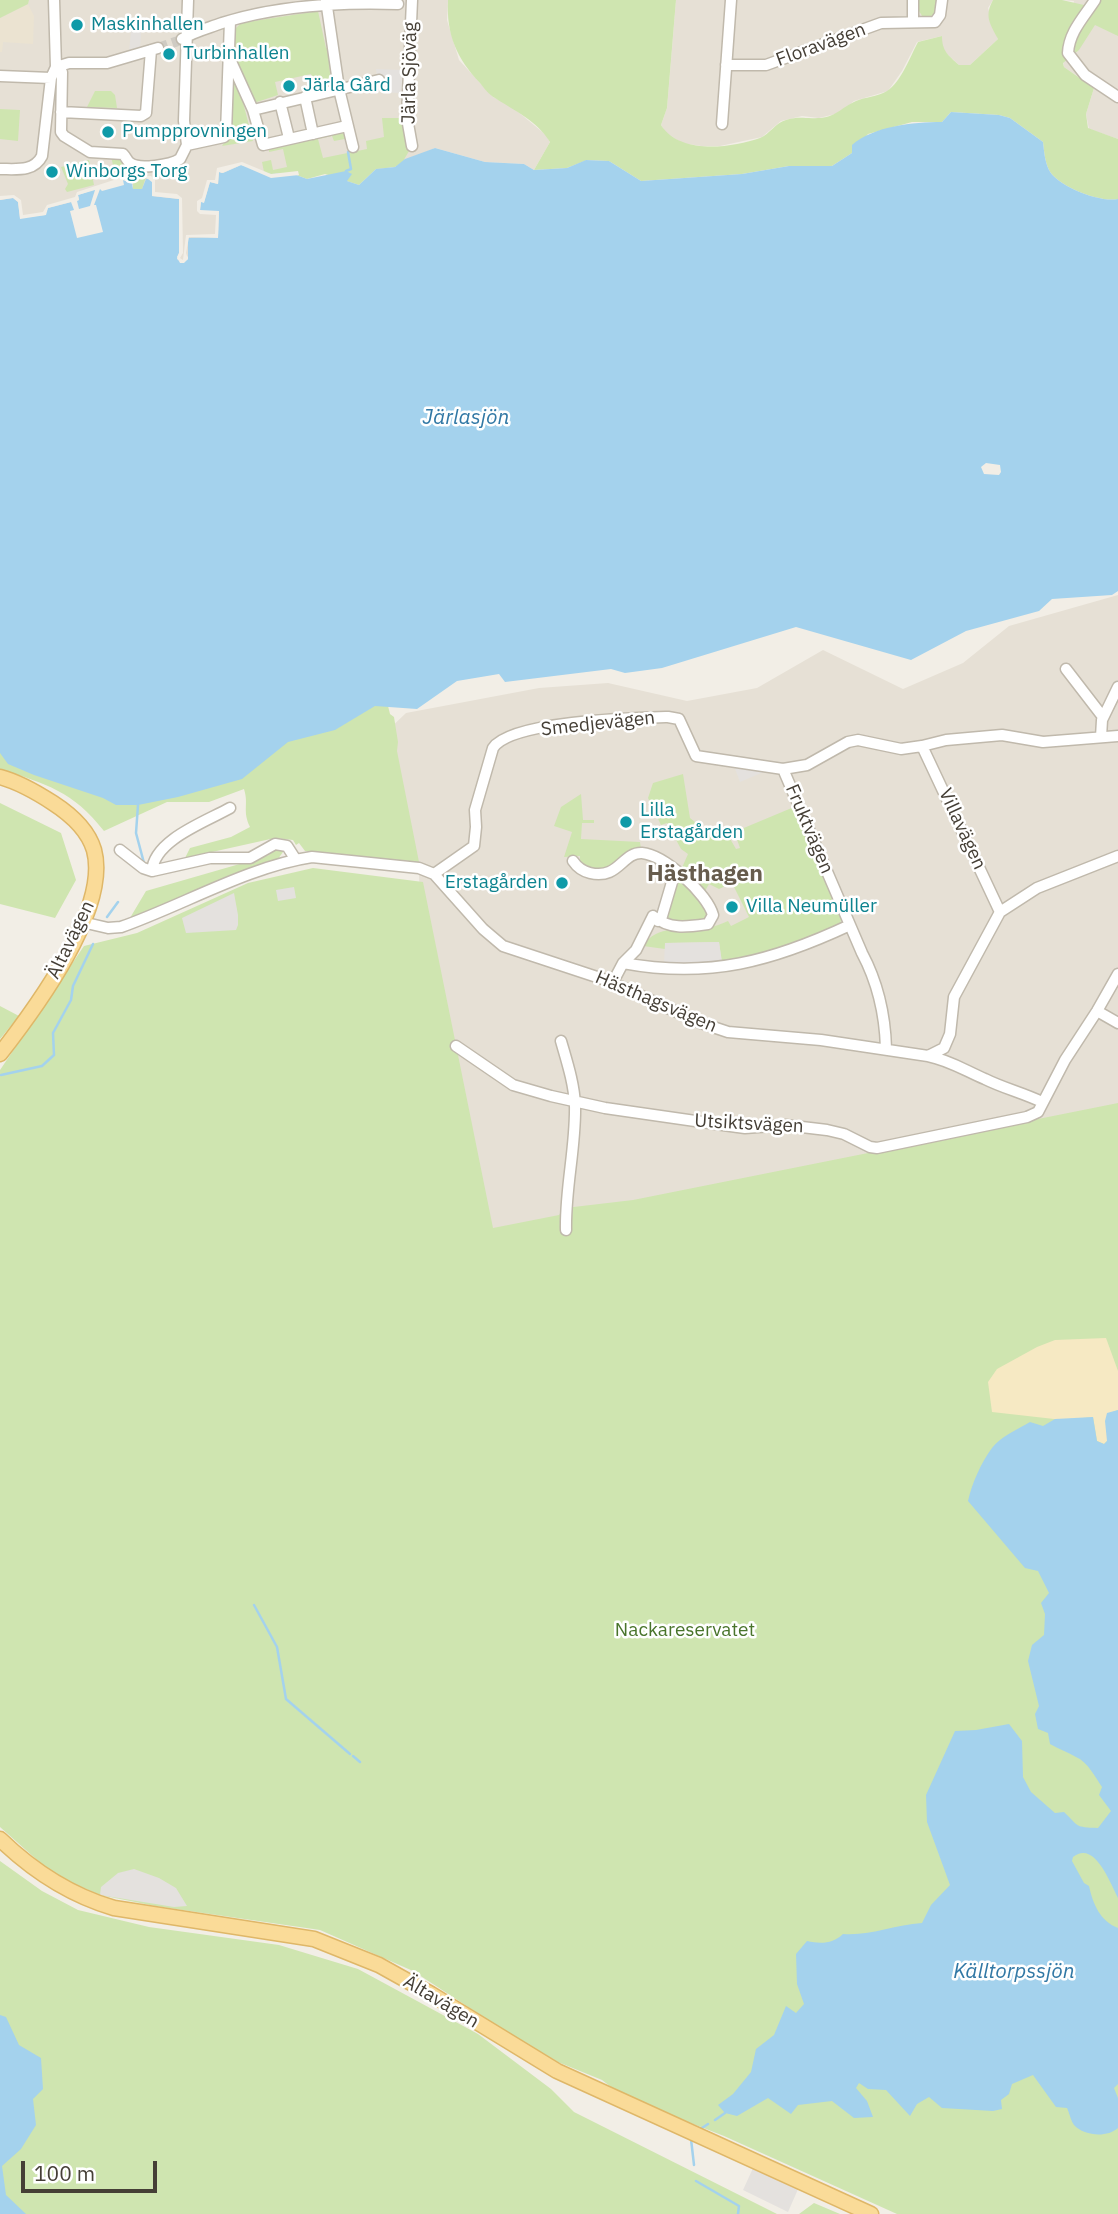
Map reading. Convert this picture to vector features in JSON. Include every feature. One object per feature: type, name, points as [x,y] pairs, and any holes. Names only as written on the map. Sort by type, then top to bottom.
[{"type":"main road","name":"Ältavägen","points":[[0,777],[22,785],[69,814],[88,836],[93,847],[97,872],[90,904],[64,961],[28,1018],[0,1054]]},
{"type":"main road","name":"Ältavägen","points":[[0,1839],[39,1873],[90,1901],[149,1914],[314,1939],[340,1948],[379,1965],[431,1994],[557,2071],[870,2214]]},
{"type":"street","points":[[0,169],[29,168],[40,161],[44,150],[51,78],[56,67],[54,0]]},
{"type":"street","points":[[56,67],[62,72],[61,132],[90,152],[123,154],[131,164],[164,166],[180,159],[187,145],[184,121],[184,38],[188,0]]},
{"type":"street","name":"Järla Sjöväg","points":[[412,0],[407,118],[412,146]]},
{"type":"street","points":[[722,124],[731,0]]},
{"type":"street","points":[[913,0],[915,22],[935,22],[940,15],[942,0]]},
{"type":"street","points":[[1095,0],[1078,22],[1068,54],[1085,75],[1118,97]]},
{"type":"street","points":[[184,38],[230,21],[260,6],[326,2],[398,4]]},
{"type":"street","points":[[326,2],[339,89],[353,147]]},
{"type":"street","points":[[187,145],[224,137],[230,21]]},
{"type":"street","name":"Floravägen","points":[[726,65],[766,65],[809,51],[860,29],[881,23],[915,22]]},
{"type":"street","points":[[56,67],[69,63],[107,63],[154,49],[146,113],[141,116],[61,112]]},
{"type":"street","points":[[229,57],[253,110],[263,145],[347,126]]},
{"type":"street","points":[[0,76],[51,78]]},
{"type":"street","points":[[253,110],[379,80]]},
{"type":"street","points":[[305,97],[313,134]]},
{"type":"street","points":[[281,102],[289,138]]},
{"type":"street","points":[[1066,668],[1103,717]]},
{"type":"street","points":[[1101,737],[1103,717],[1118,687]]},
{"type":"street","name":"Smedjevägen","points":[[434,874],[474,846],[477,827],[475,810],[493,748],[498,741],[512,735],[558,725],[668,717],[680,719],[696,756],[783,769],[807,765],[848,742],[858,740],[890,748],[1002,735],[1043,742],[1118,736]]},
{"type":"street","name":"Villavägen","points":[[922,746],[1000,912]]},
{"type":"street","name":"Fruktvägen","points":[[783,769],[875,977],[885,1026],[886,1048]]},
{"type":"street","points":[[152,871],[152,861],[165,844],[230,808]]},
{"type":"street","points":[[120,849],[142,868],[152,871],[210,858],[250,858],[275,844],[288,846],[296,860]]},
{"type":"street","points":[[573,861],[585,872],[598,875],[609,873],[631,855],[640,853],[659,858],[698,891],[713,915],[708,924],[692,926],[665,926],[655,918]]},
{"type":"street","points":[[928,1056],[944,1048],[950,1034],[954,997],[1000,912],[1037,888],[1118,856]]},
{"type":"street","points":[[82,922],[108,928],[121,927],[265,869],[296,860],[312,858],[402,865],[434,874]]},
{"type":"street","points":[[612,982],[655,918],[662,916],[675,872]]},
{"type":"street","name":"Hästhagsvägen","points":[[434,874],[483,929],[503,946],[612,982],[701,1023],[728,1032],[886,1048],[944,1059],[988,1081],[1042,1102]]},
{"type":"street","points":[[623,962],[693,968],[744,964],[766,959],[850,925]]},
{"type":"street","points":[[1042,1102],[1118,974]]},
{"type":"street","points":[[1097,1012],[1118,1023]]},
{"type":"street","points":[[561,1041],[575,1101],[565,1208],[566,1230]]},
{"type":"street","name":"Utsiktsvägen","points":[[456,1046],[513,1086],[575,1101],[723,1125],[745,1128],[785,1125],[827,1130],[877,1148],[1027,1117],[1038,1112],[1042,1102]]},
{"type":"shaded area","points":[[0,0],[448,0],[447,20],[459,60],[493,97],[511,106],[546,135],[550,142],[534,170],[524,164],[485,162],[435,148],[386,169],[271,174],[241,165],[222,173],[218,184],[210,182],[219,211],[218,238],[188,256],[182,263],[152,196],[123,180],[78,195],[79,200],[46,215],[20,219],[0,200]]},
{"type":"shaded area","points":[[676,0],[993,0],[988,8],[998,39],[970,65],[959,65],[947,54],[942,47],[942,36],[917,42],[888,91],[854,101],[839,113],[819,118],[802,116],[781,121],[762,137],[720,146],[701,146],[682,143],[666,133],[661,125],[667,108]]},
{"type":"shaded area","points":[[1062,0],[1118,0],[1118,139],[1089,129],[1086,114],[1094,88],[1064,67],[1062,56],[1074,1]]},
{"type":"shaded area","points":[[28,4],[34,16],[33,44],[3,42],[0,52],[0,18]]},
{"type":"shaded area","points":[[132,20],[142,20],[140,49],[129,52]]},
{"type":"shaded area","points":[[376,69],[403,70],[401,93],[379,92]]},
{"type":"shaded area","points":[[1118,595],[1118,1126],[489,1236],[424,1029],[419,874],[393,787],[382,736],[406,713],[539,688],[608,683],[687,701],[757,688],[823,650],[903,689],[963,663],[1009,626]]},
{"type":"shaded area","points":[[734,766],[766,771],[740,782]]},
{"type":"shaded area","points":[[294,887],[296,898],[278,901],[276,890]]},
{"type":"shaded area","points":[[234,893],[238,915],[236,930],[186,933],[182,918]]},
{"type":"shaded area","points":[[719,942],[722,962],[664,964],[665,943]]},
{"type":"shaded area","points":[[134,1869],[159,1878],[176,1888],[187,1906],[174,1907],[100,1895],[101,1887],[118,1873]]},
{"type":"shaded area","points":[[754,2166],[799,2187],[788,2212],[743,2190]]},
{"type":"green space","points":[[0,0],[29,0],[28,4],[0,18]]},
{"type":"green space","points":[[448,0],[676,0],[667,108],[661,125],[680,141],[693,145],[721,146],[760,138],[786,120],[829,116],[856,101],[883,93],[892,87],[901,75],[918,42],[942,36],[944,49],[949,55],[959,65],[970,65],[998,39],[989,15],[993,0],[1062,0],[1084,5],[1088,0],[1118,0],[1118,36],[1095,25],[1079,50],[1063,63],[1064,67],[1094,88],[1086,114],[1088,128],[1118,139],[1118,199],[1090,196],[1061,182],[1049,170],[1043,142],[1010,118],[951,112],[942,122],[912,122],[868,134],[852,153],[832,166],[789,166],[742,174],[641,181],[609,161],[587,160],[567,168],[534,170],[550,142],[532,122],[491,95],[465,65],[451,35]]},
{"type":"green space","points":[[917,0],[937,0],[938,10],[924,19]]},
{"type":"green space","points":[[318,11],[328,49],[331,85],[314,88],[311,74],[275,82],[278,95],[251,104],[232,58],[233,31],[241,23]]},
{"type":"green space","points":[[232,78],[238,83],[253,141],[222,146],[227,138]]},
{"type":"green space","points":[[95,91],[111,91],[115,95],[117,108],[87,107]]},
{"type":"green space","points":[[0,109],[20,110],[18,141],[0,139]]},
{"type":"green space","points":[[382,118],[407,118],[412,146],[402,163],[395,167],[376,169],[359,185],[325,174],[307,179],[291,173],[264,172],[262,162],[271,160],[273,170],[287,167],[283,149],[269,152],[269,146],[347,126],[350,138],[334,141],[332,136],[318,139],[323,158],[367,149],[366,141],[384,137]]},
{"type":"green space","points":[[114,155],[146,177],[142,189],[133,189],[133,180],[123,177],[116,179],[111,156]]},
{"type":"green space","points":[[89,160],[94,185],[67,192],[65,189],[68,184],[61,167]]},
{"type":"green space","points":[[0,474],[388,706],[394,717],[397,751],[419,862],[305,851],[293,840],[275,838],[185,858],[190,848],[231,837],[250,827],[246,816],[244,789],[209,802],[167,802],[104,831],[93,817],[70,798],[45,785],[0,769]]},
{"type":"green space","points":[[683,774],[690,818],[701,827],[725,830],[736,849],[740,848],[735,834],[739,830],[794,807],[842,914],[840,925],[773,953],[722,964],[719,942],[665,943],[665,949],[643,946],[663,931],[706,928],[728,921],[731,926],[749,917],[732,883],[719,889],[709,884],[705,891],[681,870],[688,854],[681,849],[667,823],[661,825],[648,798],[653,783]]},
{"type":"green space","points":[[581,794],[583,820],[594,820],[594,823],[582,823],[581,839],[640,842],[641,849],[609,870],[586,871],[580,856],[564,857],[572,832],[554,826],[561,807]]},
{"type":"green space","points":[[0,803],[61,833],[76,880],[55,918],[0,904]]},
{"type":"green space","points":[[274,848],[283,852],[278,859],[130,918],[146,891],[269,855]]},
{"type":"green space","name":"Nackareservatet","points":[[313,868],[423,882],[493,1228],[559,1215],[565,1208],[633,1200],[1118,1103],[1118,2214],[897,2214],[724,2136],[624,2097],[602,2080],[558,2062],[502,2029],[413,1971],[320,1930],[155,1906],[100,1895],[54,1875],[0,1827],[0,1070],[84,946],[137,933],[248,883]]},
{"type":"green space","points":[[677,880],[681,880],[699,895],[709,915],[701,923],[666,923]]},
{"type":"green space","points":[[0,1006],[19,1016],[0,1039]]},
{"type":"green space","points":[[0,1861],[42,1891],[78,1910],[149,1927],[279,1945],[358,1969],[478,2034],[551,2089],[574,2112],[777,2214],[0,2214]]},
{"type":"green space","points":[[814,2203],[840,2214],[799,2214]]},
{"type":"sand","points":[[1106,1338],[1118,1371],[1118,1410],[1107,1414],[1107,1441],[1104,1444],[1097,1441],[1093,1417],[1063,1420],[992,1412],[988,1382],[997,1369],[1055,1340]]},
{"type":"water","name":"Järlasjön","points":[[951,112],[1010,118],[1043,142],[1049,170],[1061,182],[1090,196],[1118,199],[1118,591],[1112,595],[1052,599],[1039,611],[966,631],[911,660],[796,627],[662,668],[625,673],[611,669],[505,682],[499,674],[457,681],[417,709],[375,706],[335,730],[288,742],[242,779],[138,805],[116,805],[103,798],[34,775],[8,764],[0,753],[0,200],[13,198],[18,202],[20,218],[45,215],[48,208],[79,200],[78,195],[123,180],[132,183],[133,189],[142,189],[146,179],[150,179],[152,196],[179,199],[177,259],[182,263],[188,259],[188,238],[218,237],[219,211],[200,211],[210,182],[218,184],[219,172],[223,173],[241,165],[271,174],[291,173],[307,179],[346,171],[352,174],[347,181],[359,185],[376,169],[395,167],[405,159],[435,148],[485,162],[524,164],[534,170],[567,168],[586,160],[609,161],[641,181],[742,174],[789,166],[832,166],[852,153],[852,145],[871,133],[907,124],[942,122]],"holes":[[[986,463],[1000,465],[999,475],[984,474],[981,467]]]},
{"type":"water","name":"Källtorpssjön","points":[[1118,1410],[1118,1898],[1095,1859],[1081,1853],[1073,1857],[1072,1861],[1084,1883],[1089,1886],[1098,1911],[1106,1921],[1118,1928],[1118,2084],[1114,2088],[1118,2098],[1118,2128],[1102,2134],[1078,2129],[1067,2108],[1056,2107],[1033,2075],[1012,2084],[1009,2094],[1001,2100],[1002,2109],[993,2111],[942,2108],[929,2097],[917,2104],[910,2116],[886,2090],[868,2089],[859,2083],[856,2088],[867,2101],[873,2117],[854,2118],[832,2101],[798,2105],[791,2114],[768,2098],[737,2116],[725,2113],[718,2105],[733,2094],[751,2072],[756,2049],[774,2035],[786,2006],[796,2013],[804,2004],[797,1984],[796,1954],[807,1941],[826,1942],[843,1934],[922,1923],[931,1905],[950,1885],[927,1822],[926,1795],[955,1731],[1009,1724],[1022,1741],[1023,1777],[1031,1792],[1055,1813],[1064,1812],[1081,1826],[1098,1828],[1111,1811],[1099,1795],[1102,1787],[1088,1766],[1050,1744],[1048,1733],[1038,1729],[1035,1714],[1039,1706],[1028,1661],[1032,1645],[1044,1635],[1045,1614],[1041,1603],[1049,1593],[1038,1571],[1025,1568],[968,1501],[974,1480],[988,1454],[995,1444],[1009,1434],[1030,1422],[1043,1426],[1055,1419],[1093,1417],[1097,1441],[1104,1444],[1107,1441],[1107,1413]]},
{"type":"water","points":[[0,2015],[6,2017],[19,2045],[41,2058],[43,2089],[33,2099],[36,2125],[21,2149],[2,2166],[6,2195],[26,2214],[0,2214]]},
{"type":"pier","points":[[242,162],[271,174],[298,171],[299,175],[271,178],[241,165],[219,172],[218,184],[210,182],[200,210],[219,211],[218,238],[189,237],[186,253],[188,259],[180,263],[177,257],[179,199],[152,196],[152,182],[144,176],[151,176],[155,180],[155,192],[177,194],[182,198],[183,253],[180,258],[183,260],[186,235],[215,234],[216,215],[200,214],[197,211],[197,201],[202,198],[207,180],[215,180],[217,168]]},
{"type":"pier","points":[[123,177],[133,180],[132,183],[123,180],[124,185],[102,191],[100,189],[94,205],[103,232],[77,238],[70,211],[74,210],[71,202],[48,208],[46,215],[20,219],[18,202],[13,198],[0,200],[0,196],[14,195],[21,200],[23,215],[43,212],[47,205],[75,197],[77,192]],"holes":[[[95,190],[90,206],[79,209],[78,195]]]},
{"type":"waterway","points":[[346,171],[351,169],[348,152],[351,150]]},
{"type":"waterway","points":[[138,805],[136,833],[144,863]]},
{"type":"waterway","points":[[107,917],[118,902]]},
{"type":"waterway","points":[[1,1075],[42,1066],[54,1055],[53,1033],[71,1000],[73,986],[93,944]]},
{"type":"waterway","points":[[254,1605],[277,1647],[286,1699],[350,1754]]},
{"type":"waterway","points":[[353,1756],[360,1762]]},
{"type":"waterway","points":[[715,2120],[725,2113]]},
{"type":"waterway","points":[[699,2130],[708,2124]]},
{"type":"waterway","points":[[691,2139],[694,2165]]},
{"type":"waterway","points":[[696,2181],[739,2206],[738,2214]]},
{"type":"tunnel","points":[[158,48],[181,40]]},
{"type":"place","name":"Maskinhallen","points":[[77,25]]},
{"type":"place","name":"Turbinhallen","points":[[169,54]]},
{"type":"place","name":"Järla Gård","points":[[289,86]]},
{"type":"place","name":"Pumpprovningen","points":[[108,132]]},
{"type":"place","name":"Winborgs Torg","points":[[52,172]]},
{"type":"place","name":"Lilla Erstagården","points":[[626,822]]},
{"type":"place","name":"Erstagården","points":[[562,883]]},
{"type":"place","name":"Villa Neumüller","points":[[732,907]]},
{"type":"district","name":"Hästhagen","points":[[705,874]]}]
